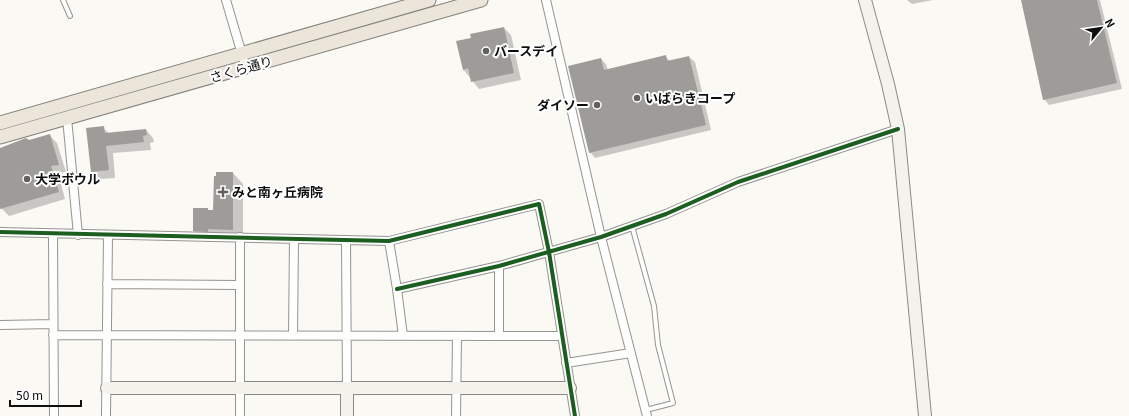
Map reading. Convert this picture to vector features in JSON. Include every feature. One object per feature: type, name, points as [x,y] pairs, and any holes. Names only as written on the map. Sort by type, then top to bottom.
[{"type":"main road","name":"さくら通り","points":[[0,123],[429,0]]},
{"type":"main road","name":"さくら通り","points":[[0,137],[481,0]]},
{"type":"street","points":[[226,0],[246,68]]},
{"type":"street","points":[[546,0],[601,236],[647,413]]},
{"type":"street","points":[[865,0],[888,84],[898,129],[925,416]]},
{"type":"street","points":[[67,118],[78,234]]},
{"type":"street","points":[[397,289],[499,266],[601,236],[666,214],[738,182],[898,129]]},
{"type":"street","points":[[0,232],[389,241],[539,204],[549,252],[561,336],[575,416]]},
{"type":"street","points":[[53,234],[54,416]]},
{"type":"street","points":[[106,416],[108,235]]},
{"type":"street","points":[[240,237],[240,416]]},
{"type":"street","points":[[293,336],[294,239]]},
{"type":"street","points":[[346,241],[348,416]]},
{"type":"street","points":[[389,241],[403,336]]},
{"type":"street","points":[[499,266],[499,336]]},
{"type":"street","points":[[107,284],[239,285]]},
{"type":"street","points":[[0,325],[53,324]]},
{"type":"street","points":[[53,335],[457,337],[561,336]]},
{"type":"street","points":[[456,416],[457,337]]},
{"type":"street","points":[[566,363],[631,353]]},
{"type":"street","points":[[107,388],[570,388]]},
{"type":"lane","points":[[63,0],[70,16]]},
{"type":"lane","points":[[632,226],[654,306],[658,345],[673,403],[647,413]]},
{"type":"building","points":[[1021,0],[1097,0],[1117,83],[1043,100]]},
{"type":"building","points":[[504,27],[514,73],[471,82],[468,68],[463,70],[456,41],[471,38],[470,34]]},
{"type":"building","name":"いばらきコープ","points":[[666,55],[667,61],[689,56],[706,125],[589,153],[568,66],[601,58],[604,70]]},
{"type":"building","points":[[104,126],[105,133],[146,129],[147,135],[143,136],[144,142],[106,146],[109,170],[91,172],[86,128]]},
{"type":"building","name":"大学ボウル","points":[[50,134],[59,165],[51,166],[59,192],[0,209],[0,148],[26,138],[29,140]]},
{"type":"building","name":"みと南ヶ丘病院","points":[[216,172],[233,172],[233,230],[208,229],[208,232],[193,231],[193,208],[208,208],[208,210],[213,210],[214,176],[216,176]]},
{"type":"cycle path","points":[[397,289],[499,266],[601,237],[666,214],[738,182],[898,129]]},
{"type":"cycle path","points":[[0,232],[389,241],[539,204],[549,252],[575,416]]},
{"type":"place","name":"バースデイ","points":[[486,51]]},
{"type":"place","name":"いばらきコープ","points":[[637,98]]},
{"type":"place","name":"ダイソー","points":[[597,105]]},
{"type":"place","name":"大学ボウル","points":[[27,179]]},
{"type":"place","name":"みと南ヶ丘病院","points":[[223,192]]}]
